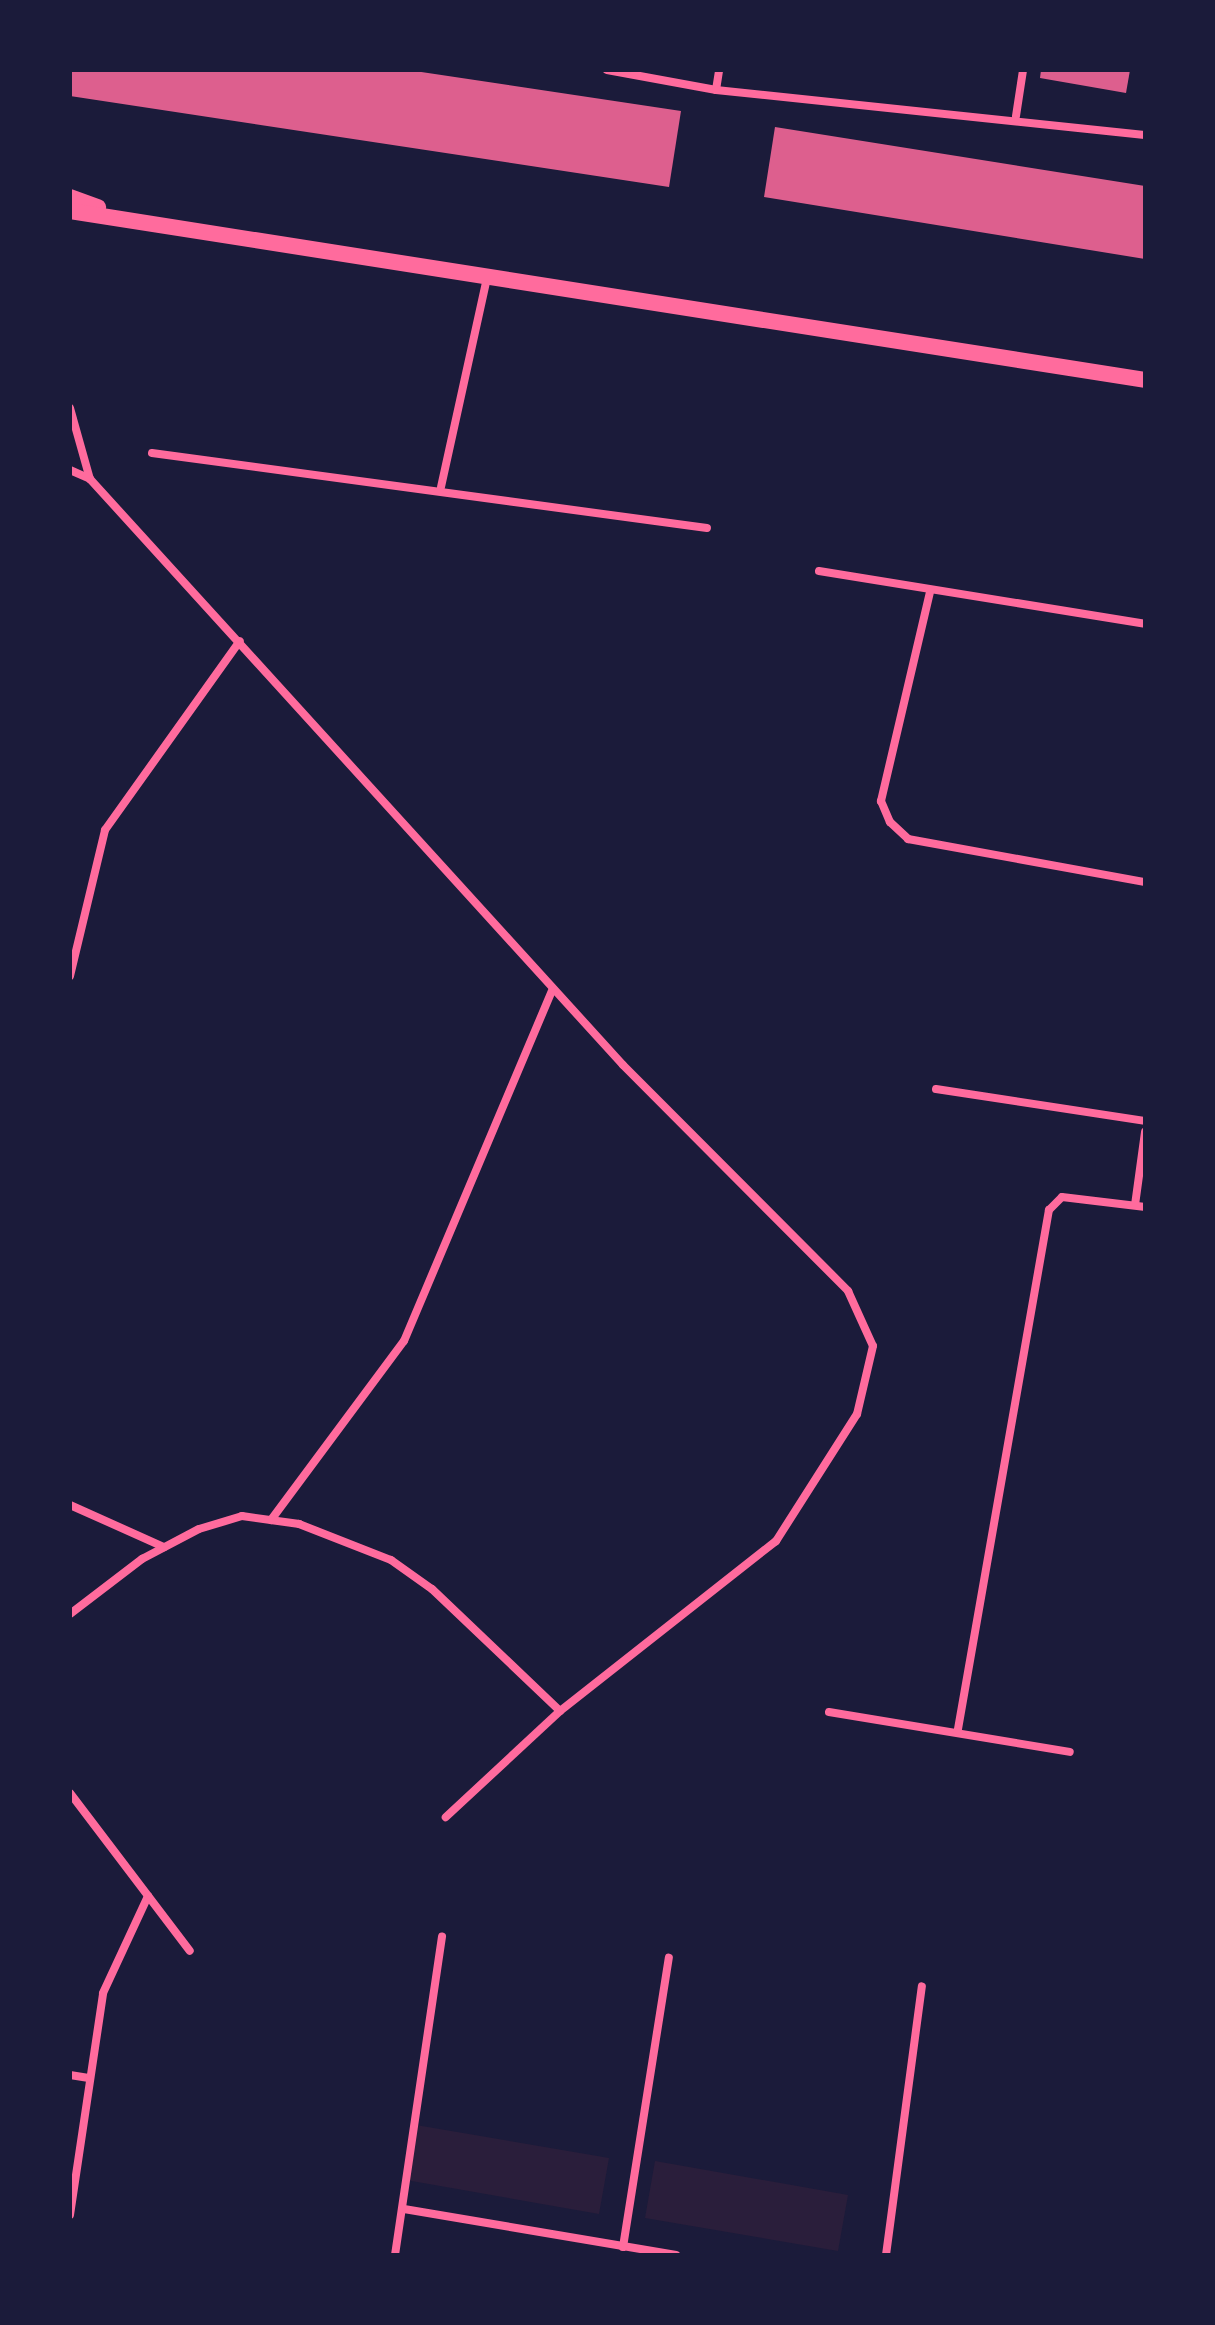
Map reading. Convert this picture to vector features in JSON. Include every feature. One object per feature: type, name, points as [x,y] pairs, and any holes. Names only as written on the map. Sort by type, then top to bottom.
[{"type":"main road","points":[[70,197],[111,212]]},
{"type":"main road","points":[[70,211],[111,212],[1145,380]]},
{"type":"street","points":[[607,70],[716,90],[1016,116],[1145,135]]},
{"type":"street","points":[[716,90],[719,70]]},
{"type":"street","points":[[1016,116],[1023,70]]},
{"type":"street","points":[[441,487],[488,273]]},
{"type":"street","points":[[70,408],[90,479]]},
{"type":"street","points":[[152,453],[441,487],[707,528]]},
{"type":"street","points":[[70,470],[90,479],[553,989],[848,1291],[873,1346],[857,1414],[776,1541],[560,1711],[446,1817]]},
{"type":"street","points":[[819,571],[930,592],[1145,624]]},
{"type":"street","points":[[930,592],[881,801],[890,822],[908,839],[1145,882]]},
{"type":"street","points":[[70,976],[105,830],[240,641]]},
{"type":"street","points":[[271,1520],[404,1341],[553,989]]},
{"type":"street","points":[[936,1089],[1145,1121]]},
{"type":"street","points":[[958,1729],[1049,1210],[1062,1197],[1140,1206],[1145,1132]]},
{"type":"street","points":[[70,1505],[164,1547]]},
{"type":"street","points":[[70,1614],[164,1547],[242,1516],[271,1520],[391,1560],[432,1589],[560,1711]]},
{"type":"street","points":[[829,1712],[958,1729],[1070,1752]]},
{"type":"street","points":[[70,1793],[190,1951]]},
{"type":"street","points":[[70,2215],[103,1993],[148,1896]]},
{"type":"street","points":[[395,2255],[442,1936]]},
{"type":"street","points":[[623,2247],[669,1958]]},
{"type":"street","points":[[886,2255],[922,1986]]},
{"type":"street","points":[[70,2075],[89,2078]]},
{"type":"street","points":[[404,2209],[676,2255]]},
{"type":"shaded area","points":[[416,2125],[609,2158],[599,2214],[406,2180]]},
{"type":"shaded area","points":[[655,2161],[848,2195],[838,2251],[645,2218]]},
{"type":"building","points":[[70,70],[408,70],[681,111],[669,187],[70,96]]},
{"type":"building","points":[[1041,70],[1130,70],[1126,93],[1040,78]]},
{"type":"building","points":[[775,127],[1145,186],[1145,259],[764,197]]}]
